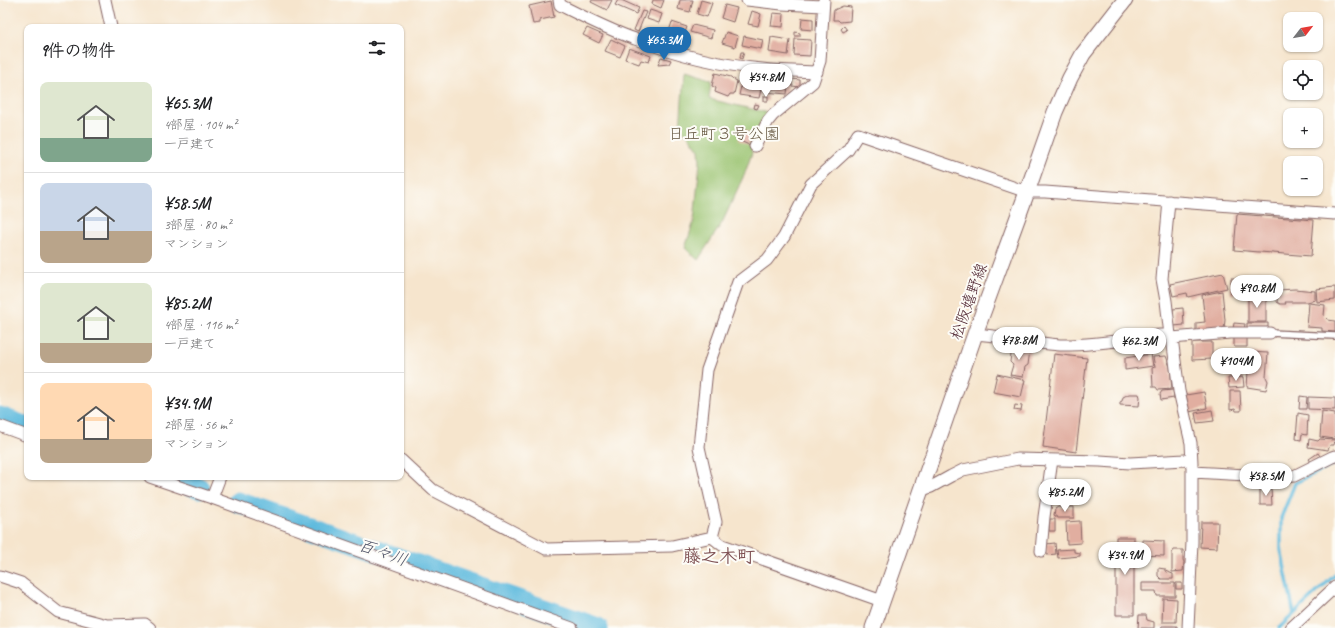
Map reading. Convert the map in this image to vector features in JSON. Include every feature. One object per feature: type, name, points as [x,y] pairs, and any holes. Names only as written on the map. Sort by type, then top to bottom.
[{"type":"main road","name":"松阪嬉野線","points":[[873,628],[975,334],[1055,112],[1070,78],[1083,54],[1121,4]]},
{"type":"street","points":[[105,0],[110,24]]},
{"type":"street","points":[[559,0],[560,5],[604,26],[660,48],[703,59],[745,67],[781,71],[817,72]]},
{"type":"street","points":[[748,0],[782,4],[824,3],[820,61],[813,82],[774,115],[768,122],[755,146]]},
{"type":"street","points":[[1121,4],[1132,0]]},
{"type":"street","points":[[712,538],[716,522],[699,447],[707,370],[738,282],[767,260],[784,237],[811,184],[848,150],[858,134],[1027,192],[1045,192],[1335,214]]},
{"type":"street","points":[[1169,201],[1162,279],[1179,391],[1191,444],[1192,542],[1188,628]]},
{"type":"street","points":[[975,334],[995,335],[1061,345],[1160,335],[1171,337],[1230,333],[1270,334]]},
{"type":"street","points":[[0,426],[24,435]]},
{"type":"street","points":[[922,490],[932,487],[951,476],[971,469],[1018,459],[1130,462],[1185,460],[1192,468],[1281,478],[1294,476],[1334,456]]},
{"type":"street","points":[[1041,551],[1052,460]]},
{"type":"street","points":[[404,463],[433,490],[546,549],[672,546],[712,538],[722,545],[882,601]]},
{"type":"street","points":[[159,480],[572,628]]},
{"type":"street","points":[[212,498],[219,480]]},
{"type":"street","points":[[0,576],[21,583],[58,612],[107,625],[145,624],[150,628]]},
{"type":"street","points":[[1291,628],[1335,587]]},
{"type":"lane","points":[[1270,334],[1335,336]]},
{"type":"green space","name":"日丘町３号公園","points":[[684,74],[711,82],[709,99],[769,113],[751,147],[752,153],[745,173],[722,223],[698,260],[685,248],[694,221],[700,161],[699,150],[690,137],[680,128]]},
{"type":"building","points":[[592,0],[612,0],[607,10],[591,2]]},
{"type":"building","points":[[618,0],[639,8],[636,14],[615,5]]},
{"type":"building","points":[[653,0],[664,0],[661,8],[652,4]]},
{"type":"building","points":[[680,0],[693,0],[690,12],[678,9]]},
{"type":"building","points":[[701,0],[712,3],[707,17],[697,14]]},
{"type":"building","points":[[551,1],[554,17],[540,20],[540,23],[533,24],[529,6]]},
{"type":"building","points":[[725,5],[737,8],[733,22],[721,18]]},
{"type":"building","points":[[843,6],[851,7],[850,21],[840,22],[838,20],[833,20],[834,10]]},
{"type":"building","points":[[650,10],[662,14],[659,23],[647,19]]},
{"type":"building","points":[[642,11],[646,12],[638,32],[634,30]]},
{"type":"building","points":[[752,11],[761,14],[758,26],[748,24]]},
{"type":"building","points":[[773,13],[784,14],[783,27],[771,26]]},
{"type":"building","points":[[802,18],[813,19],[813,30],[801,29]]},
{"type":"building","points":[[672,22],[687,27],[684,35],[669,31]]},
{"type":"building","points":[[693,25],[713,30],[711,38],[690,32]]},
{"type":"building","points":[[844,26],[847,30],[843,32],[841,29]]},
{"type":"building","points":[[587,28],[603,35],[599,43],[583,35]]},
{"type":"building","points":[[726,32],[738,36],[735,47],[722,43]]},
{"type":"building","points":[[795,32],[800,33],[800,36],[795,36]]},
{"type":"building","points":[[744,36],[763,40],[761,49],[742,45]]},
{"type":"building","points":[[771,37],[790,40],[788,55],[769,52]]},
{"type":"building","points":[[611,39],[625,46],[620,57],[605,51]]},
{"type":"building","points":[[795,39],[811,40],[810,56],[794,55]]},
{"type":"building","points":[[629,48],[651,56],[649,62],[641,60],[639,64],[625,59]]},
{"type":"building","points":[[741,52],[744,52],[742,59],[740,58]]},
{"type":"building","points":[[661,57],[671,60],[669,64],[658,65]]},
{"type":"building","points":[[715,73],[731,77],[737,81],[734,94],[730,94],[728,97],[715,92],[716,88],[712,86]]},
{"type":"building","points":[[753,78],[763,81],[759,98],[739,95],[742,82],[748,83],[750,80],[753,80]]},
{"type":"building","points":[[766,78],[783,80],[783,82],[788,84],[787,94],[765,92]]},
{"type":"building","points":[[792,79],[800,80],[800,87],[792,86]]},
{"type":"building","points":[[764,96],[768,96],[768,101],[764,101]]},
{"type":"building","points":[[755,104],[759,105],[757,109],[754,108]]},
{"type":"building","points":[[742,130],[754,135],[749,145],[738,140]]},
{"type":"building","points":[[1237,214],[1314,220],[1311,256],[1234,250]]},
{"type":"building","points":[[1223,273],[1227,288],[1188,297],[1187,293],[1173,296],[1170,284]]},
{"type":"building","points":[[1231,278],[1257,279],[1259,281],[1269,282],[1269,294],[1231,294]]},
{"type":"building","points":[[1335,287],[1335,300],[1317,302],[1316,289]]},
{"type":"building","points":[[1295,289],[1315,291],[1315,300],[1307,302],[1285,302],[1286,304],[1280,304],[1277,302],[1278,290]]},
{"type":"building","points":[[1222,291],[1225,320],[1224,329],[1196,331],[1196,323],[1205,322],[1202,295]]},
{"type":"building","points":[[1251,295],[1266,296],[1266,322],[1248,322],[1248,298]]},
{"type":"building","points":[[1309,303],[1325,305],[1324,316],[1328,320],[1335,321],[1335,332],[1322,331],[1322,328],[1307,327]]},
{"type":"building","points":[[1183,308],[1184,325],[1174,326],[1173,309]]},
{"type":"building","points":[[1234,323],[1245,324],[1244,330],[1233,329]]},
{"type":"building","points":[[1247,323],[1268,323],[1268,330],[1247,330]]},
{"type":"building","points":[[1234,338],[1247,338],[1247,347],[1234,347]]},
{"type":"building","points":[[1192,342],[1212,342],[1212,359],[1192,360]]},
{"type":"building","points":[[1012,347],[1030,350],[1028,365],[1025,367],[1023,377],[1010,375],[1013,365],[1010,362]]},
{"type":"building","points":[[1215,352],[1222,352],[1223,362],[1215,362]]},
{"type":"building","points":[[1250,352],[1268,353],[1266,377],[1268,381],[1266,390],[1247,387],[1248,371],[1246,369],[1246,365],[1249,365]]},
{"type":"building","points":[[1054,354],[1087,358],[1076,452],[1043,447]]},
{"type":"building","points":[[1151,354],[1153,366],[1125,370],[1125,358]]},
{"type":"building","points":[[1166,356],[1170,367],[1172,389],[1158,390],[1156,387],[1153,387],[1152,368],[1155,367],[1153,357]]},
{"type":"building","points":[[997,374],[1025,380],[1021,397],[993,392]]},
{"type":"building","points":[[1243,377],[1244,387],[1229,388],[1228,378]]},
{"type":"building","points":[[1173,390],[1174,398],[1161,400],[1160,394],[1162,391]]},
{"type":"building","points":[[1230,391],[1240,391],[1241,411],[1236,411],[1235,409],[1230,410]]},
{"type":"building","points":[[1204,392],[1207,408],[1189,412],[1186,395]]},
{"type":"building","points":[[1129,394],[1139,394],[1139,406],[1120,405],[1123,397]]},
{"type":"building","points":[[1300,396],[1307,397],[1306,409],[1299,409]]},
{"type":"building","points":[[1308,397],[1335,398],[1335,410],[1308,409]]},
{"type":"building","points":[[1015,405],[1022,406],[1021,411],[1014,410]]},
{"type":"building","points":[[1212,410],[1214,421],[1197,423],[1195,413]]},
{"type":"building","points":[[1322,411],[1335,413],[1335,439],[1320,437]]},
{"type":"building","points":[[1298,413],[1308,415],[1307,435],[1302,434],[1301,440],[1296,439]]},
{"type":"building","points":[[1309,439],[1318,441],[1320,439],[1335,440],[1334,445],[1330,445],[1328,450],[1308,447]]},
{"type":"building","points":[[1318,453],[1320,456],[1311,462],[1309,459]]},
{"type":"building","points":[[1271,489],[1272,505],[1260,505],[1260,490]]},
{"type":"building","points":[[1058,507],[1074,507],[1074,518],[1058,518],[1054,515],[1055,509]]},
{"type":"building","points":[[1050,519],[1055,519],[1055,531],[1049,531]]},
{"type":"building","points":[[1080,521],[1081,543],[1067,544],[1066,522]]},
{"type":"building","points":[[1201,522],[1218,522],[1217,548],[1200,547]]},
{"type":"building","points":[[1116,537],[1134,537],[1134,615],[1116,615]]},
{"type":"building","points":[[1143,540],[1164,541],[1164,556],[1142,555]]},
{"type":"building","points":[[1055,543],[1056,554],[1047,555],[1046,544]]},
{"type":"building","points":[[1074,549],[1074,552],[1080,553],[1080,556],[1058,558],[1057,550]]},
{"type":"building","points":[[1174,550],[1183,550],[1183,571],[1172,572],[1172,553]]},
{"type":"building","points":[[1158,568],[1165,569],[1165,571],[1173,574],[1173,579],[1161,579],[1158,576]]},
{"type":"building","points":[[1142,583],[1175,583],[1175,596],[1157,596],[1156,591],[1142,591]]},
{"type":"building","points":[[1176,583],[1182,583],[1182,589],[1176,589]]},
{"type":"building","points":[[1163,598],[1177,599],[1176,622],[1162,622]]},
{"type":"building","points":[[1139,615],[1146,615],[1147,620],[1154,622],[1154,628],[1138,628]]},
{"type":"building","points":[[1162,626],[1177,626],[1177,628],[1161,628]]},
{"type":"waterway","name":"百々川","points":[[0,417],[24,426]]},
{"type":"waterway","points":[[1294,614],[1281,550],[1281,518],[1295,483],[1335,464]]},
{"type":"waterway","name":"百々川","points":[[176,480],[199,488]]},
{"type":"waterway","name":"百々川","points":[[238,502],[598,628]]},
{"type":"waterway","points":[[1279,628],[1335,575]]},
{"type":"district","name":"藤之木町","points":[[719,556]]}]
